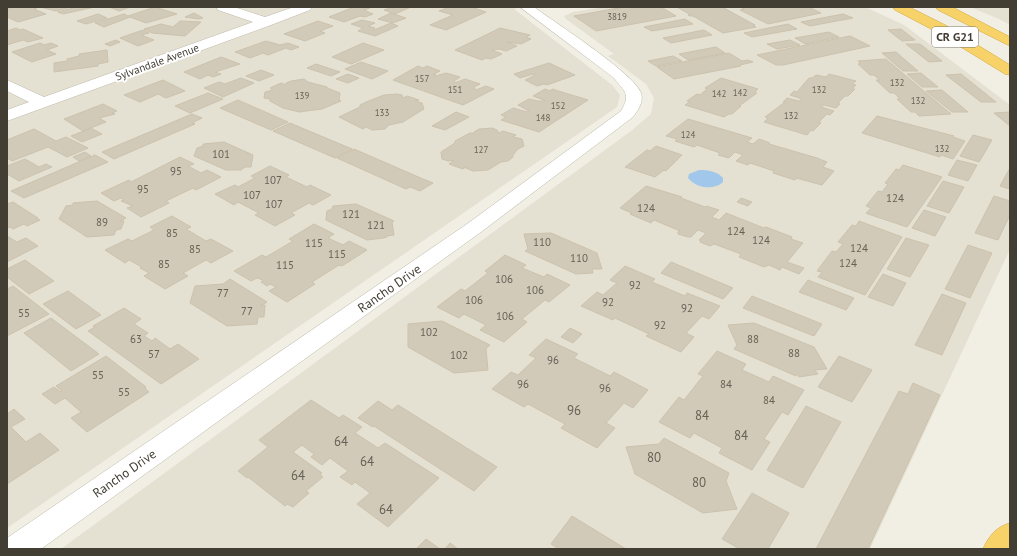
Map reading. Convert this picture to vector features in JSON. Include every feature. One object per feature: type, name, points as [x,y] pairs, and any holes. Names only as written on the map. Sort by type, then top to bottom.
[{"type":"highway","name":"CR G21","points":[[899,7],[940,28],[1010,71]]},
{"type":"highway","name":"CR G21","points":[[942,7],[1010,42]]},
{"type":"highway","points":[[999,549],[1010,536]]},
{"type":"street","points":[[222,7],[266,22]]},
{"type":"street","name":"Sylvandale Avenue","points":[[7,116],[306,7]]},
{"type":"street","name":"Rancho Drive","points":[[16,549],[474,228],[627,114],[634,102],[633,92],[618,75],[536,9]]},
{"type":"street","points":[[7,85],[43,103]]},
{"type":"shaded area","points":[[7,7],[522,7],[514,9],[612,85],[620,95],[617,107],[7,528]]},
{"type":"shaded area","points":[[604,7],[865,7],[904,25],[1010,105],[1010,249],[870,549],[61,549],[631,131],[651,114],[654,98],[646,84],[608,56],[614,54],[564,16],[573,12]]},
{"type":"shaded area","points":[[970,7],[1010,7],[1010,25],[999,19]]},
{"type":"water","points":[[699,170],[715,172],[723,178],[723,182],[714,187],[705,187],[695,184],[688,178],[689,174]]},
{"type":"building","points":[[13,7],[36,7],[37,8],[34,9],[46,14],[18,22],[7,17],[7,9]]},
{"type":"building","points":[[40,7],[71,7],[56,11]]},
{"type":"building","points":[[77,7],[95,7],[63,14],[58,12]]},
{"type":"building","points":[[109,7],[130,7],[119,11]]},
{"type":"building","points":[[155,7],[177,14],[146,23],[130,17],[104,27],[95,23],[124,14],[128,16]]},
{"type":"building","points":[[354,7],[370,8],[364,10],[373,14],[365,17],[360,16],[344,22],[329,17]]},
{"type":"building","points":[[392,7],[411,7],[395,14],[384,10]]},
{"type":"building","points":[[449,7],[471,7],[486,12],[446,30],[430,25],[453,15],[439,11]]},
{"type":"building","points":[[624,7],[661,7],[676,16],[596,31],[574,16]]},
{"type":"building","points":[[677,7],[722,7],[755,25],[753,25],[756,27],[723,33],[693,16],[688,15],[691,15]]},
{"type":"building","points":[[740,7],[809,7],[821,13],[768,24],[740,10],[744,9]]},
{"type":"building","points":[[194,13],[203,18],[198,19],[185,17]]},
{"type":"building","points":[[391,13],[406,18],[393,23],[378,19]]},
{"type":"building","points":[[98,14],[107,18],[86,24],[77,21]]},
{"type":"building","points":[[843,14],[853,18],[810,26],[801,22]]},
{"type":"building","points":[[685,19],[693,24],[652,31],[644,27]]},
{"type":"building","points":[[362,20],[375,23],[368,26],[375,28],[372,30],[391,23],[398,26],[375,36],[358,31],[363,28],[351,24]]},
{"type":"building","points":[[180,21],[201,22],[185,36],[152,33],[144,29],[161,24],[173,27]]},
{"type":"building","points":[[318,21],[333,26],[320,31],[325,33],[305,41],[284,34]]},
{"type":"building","points":[[788,24],[797,29],[752,37],[744,33]]},
{"type":"building","points":[[16,28],[20,30],[23,29],[43,38],[28,42],[23,40],[7,45],[7,31]]},
{"type":"building","points":[[500,28],[530,35],[526,37],[531,39],[521,44],[507,42],[517,46],[506,51],[499,49],[492,50],[502,54],[491,59],[486,58],[482,60],[455,50]]},
{"type":"building","points":[[901,29],[915,40],[902,41],[888,30]]},
{"type":"building","points":[[143,30],[149,33],[141,35],[154,40],[138,46],[120,38]]},
{"type":"building","points":[[704,30],[712,35],[671,43],[663,38]]},
{"type":"building","points":[[829,32],[839,37],[805,44],[795,38]]},
{"type":"building","points":[[850,36],[870,46],[783,65],[776,65],[757,55]]},
{"type":"building","points":[[116,40],[120,42],[110,46],[105,44]]},
{"type":"building","points":[[790,40],[800,45],[777,49],[767,44]]},
{"type":"building","points":[[266,41],[280,45],[288,43],[299,47],[291,50],[286,48],[268,55],[263,53],[250,58],[235,52]]},
{"type":"building","points":[[40,43],[44,45],[51,43],[58,46],[47,50],[56,54],[32,62],[12,52]]},
{"type":"building","points":[[363,43],[384,50],[351,64],[332,57]]},
{"type":"building","points":[[906,44],[920,44],[942,61],[929,62]]},
{"type":"building","points":[[716,47],[725,53],[688,60],[679,54]]},
{"type":"building","points":[[107,50],[108,62],[98,64],[98,66],[54,72],[54,63],[67,61],[67,59],[79,56],[79,54]]},
{"type":"building","points":[[896,52],[918,71],[903,71],[882,53]]},
{"type":"building","points":[[729,53],[742,61],[748,60],[753,62],[740,65],[741,66],[674,79],[657,67]]},
{"type":"building","points":[[673,56],[682,61],[656,66],[648,61]]},
{"type":"building","points":[[221,57],[240,64],[215,72],[221,74],[213,77],[208,75],[200,79],[184,72]]},
{"type":"building","points":[[886,59],[951,114],[919,116],[915,112],[911,112],[897,99],[900,99],[894,93],[890,93],[876,80],[880,80],[874,75],[870,75],[858,64],[861,63],[858,61]]},
{"type":"building","points":[[361,62],[388,71],[372,79],[345,69]]},
{"type":"building","points":[[549,63],[575,75],[547,85],[544,84],[537,86],[525,80],[535,75],[533,74],[520,78],[514,74]]},
{"type":"building","points":[[316,64],[340,72],[331,76],[307,68]]},
{"type":"building","points":[[418,66],[423,68],[427,66],[440,71],[433,75],[436,76],[446,73],[460,77],[454,81],[455,83],[465,79],[480,84],[474,87],[476,90],[486,86],[494,89],[463,105],[393,80]]},
{"type":"building","points":[[261,70],[274,75],[259,81],[246,76]]},
{"type":"building","points":[[921,73],[938,87],[922,87],[907,74]]},
{"type":"building","points":[[348,74],[359,78],[348,83],[336,79]]},
{"type":"building","points":[[829,74],[856,81],[852,84],[856,85],[852,89],[855,89],[838,103],[840,104],[836,108],[824,105],[821,107],[834,111],[830,115],[827,114],[813,131],[811,130],[807,135],[764,122],[768,118],[765,117],[785,102],[783,102],[787,98],[799,101],[802,99],[790,95],[794,91],[797,92],[809,78],[816,75],[826,77]]},
{"type":"building","points":[[961,74],[996,102],[981,102],[946,75]]},
{"type":"building","points":[[241,78],[254,83],[223,97],[204,88],[219,82],[225,84]]},
{"type":"building","points":[[721,78],[758,89],[754,93],[757,93],[739,106],[741,106],[732,114],[724,117],[685,105],[690,102],[687,101],[697,94],[700,95],[707,89],[705,88]]},
{"type":"building","points":[[304,79],[308,82],[327,87],[340,93],[339,100],[341,101],[322,109],[299,112],[283,108],[270,101],[270,99],[264,98],[265,92],[273,90],[270,88],[281,83],[286,85],[286,83],[291,81]]},
{"type":"building","points":[[163,80],[185,91],[166,98],[158,94],[140,102],[124,95]]},
{"type":"building","points":[[545,89],[550,91],[552,89],[588,100],[539,132],[501,120],[506,117],[501,115],[513,108],[527,112],[529,111],[518,105],[529,99],[546,101],[533,96]]},
{"type":"building","points":[[942,90],[968,112],[952,112],[926,91]]},
{"type":"building","points":[[208,93],[223,99],[190,113],[175,106]]},
{"type":"building","points":[[384,95],[402,95],[403,98],[407,96],[419,100],[415,101],[422,103],[424,109],[403,122],[389,125],[385,129],[372,130],[366,127],[363,129],[339,117],[360,107],[360,105],[366,102]]},
{"type":"building","points":[[238,100],[288,122],[271,130],[220,108]]},
{"type":"building","points":[[103,104],[117,111],[112,113],[115,114],[99,118],[106,122],[83,131],[64,119]]},
{"type":"building","points":[[456,112],[469,117],[445,130],[432,126]]},
{"type":"building","points":[[1010,112],[1010,126],[994,113]]},
{"type":"building","points":[[192,114],[202,118],[192,123],[195,124],[114,159],[102,152]]},
{"type":"building","points":[[877,116],[954,136],[953,137],[965,141],[953,159],[941,155],[940,157],[862,133]]},
{"type":"building","points":[[688,119],[752,138],[747,142],[753,144],[759,139],[770,143],[769,144],[817,158],[827,162],[823,167],[834,171],[822,185],[796,178],[795,180],[773,173],[774,171],[750,163],[748,165],[736,161],[743,155],[735,152],[729,158],[718,155],[720,153],[697,145],[694,147],[675,141],[677,139],[666,136]]},
{"type":"building","points":[[290,123],[352,149],[335,158],[273,131]]},
{"type":"building","points":[[91,128],[102,134],[82,142],[71,136]]},
{"type":"building","points":[[492,128],[497,130],[499,133],[503,131],[516,135],[513,137],[522,139],[524,146],[518,149],[513,157],[508,161],[501,162],[488,170],[473,171],[466,167],[463,169],[449,164],[454,160],[448,161],[442,159],[441,152],[455,143],[455,141],[470,133],[475,133],[474,132],[479,129]]},
{"type":"building","points":[[34,129],[56,141],[66,137],[88,148],[67,157],[48,147],[12,161],[7,158],[7,140]]},
{"type":"building","points":[[973,135],[992,140],[979,162],[960,156]]},
{"type":"building","points":[[224,142],[253,155],[251,167],[245,167],[241,170],[226,170],[194,156],[197,148],[203,146],[203,144]]},
{"type":"building","points":[[656,146],[682,155],[666,171],[664,170],[655,177],[625,167],[647,150],[650,151]]},
{"type":"building","points":[[354,149],[433,183],[420,191],[410,187],[406,189],[337,158]]},
{"type":"building","points":[[85,152],[91,156],[79,161],[73,157]]},
{"type":"building","points":[[95,155],[108,162],[24,198],[11,191]]},
{"type":"building","points":[[180,157],[194,164],[188,166],[201,173],[207,170],[221,177],[196,190],[193,188],[166,201],[169,203],[141,217],[127,208],[133,206],[121,201],[124,200],[121,198],[114,201],[101,193],[129,180],[131,182]]},
{"type":"building","points":[[25,159],[39,167],[46,164],[52,167],[19,181],[7,174],[7,166]]},
{"type":"building","points":[[957,160],[977,165],[968,181],[948,175]]},
{"type":"building","points":[[903,165],[942,177],[907,227],[866,213],[871,208],[866,206],[878,191],[882,192],[888,184],[885,183],[896,169],[899,170]]},
{"type":"building","points":[[270,166],[289,175],[286,177],[307,187],[310,185],[331,195],[313,205],[309,203],[291,213],[295,215],[275,226],[255,215],[259,213],[238,202],[234,205],[215,194],[235,185],[238,187],[255,178],[251,176]]},
{"type":"building","points":[[1010,168],[1010,189],[1000,186]]},
{"type":"building","points":[[943,181],[964,187],[949,213],[927,206]]},
{"type":"building","points":[[646,186],[682,197],[681,198],[705,207],[719,210],[712,217],[719,220],[726,213],[792,237],[791,239],[803,243],[787,262],[804,268],[799,274],[782,267],[780,270],[769,265],[764,267],[739,257],[741,254],[714,244],[710,246],[700,242],[701,241],[699,240],[706,233],[698,230],[691,237],[688,237],[678,234],[680,231],[654,220],[651,223],[620,208]]},
{"type":"building","points":[[994,196],[1010,201],[1010,215],[998,240],[975,233]]},
{"type":"building","points":[[741,198],[752,202],[748,206],[737,202]]},
{"type":"building","points":[[97,201],[126,218],[120,221],[124,221],[121,229],[116,230],[114,235],[87,237],[59,219],[66,206],[73,205],[73,203]]},
{"type":"building","points":[[13,202],[40,220],[27,226],[24,224],[13,229],[10,227],[7,228],[7,204]]},
{"type":"building","points":[[356,204],[394,221],[392,222],[394,235],[367,240],[326,220],[327,211],[332,209],[333,206]]},
{"type":"building","points":[[924,210],[946,217],[935,236],[912,228]]},
{"type":"building","points":[[172,216],[191,227],[186,229],[206,241],[211,239],[233,251],[211,263],[206,260],[183,273],[188,276],[165,289],[144,276],[149,273],[140,268],[142,267],[129,260],[125,263],[105,250],[128,239],[132,241],[154,230],[150,227]]},
{"type":"building","points":[[859,221],[902,237],[865,295],[818,277],[822,272],[817,271],[832,251],[836,252],[843,244],[838,242],[852,225],[856,226]]},
{"type":"building","points":[[314,224],[334,234],[328,238],[343,245],[349,241],[367,250],[342,266],[339,265],[312,282],[315,284],[287,302],[269,291],[276,287],[270,284],[267,286],[261,282],[263,280],[257,278],[251,281],[234,271],[262,255],[266,257],[293,241],[289,239]]},
{"type":"building","points":[[551,233],[597,253],[602,269],[592,269],[593,273],[576,274],[525,251],[528,249],[524,234]]},
{"type":"building","points":[[7,236],[17,242],[26,238],[38,246],[7,262]]},
{"type":"building","points":[[906,238],[929,245],[910,277],[887,269]]},
{"type":"building","points":[[968,245],[992,253],[970,298],[945,289]]},
{"type":"building","points":[[505,255],[526,265],[522,268],[544,277],[547,274],[570,285],[549,302],[545,300],[522,319],[527,322],[504,342],[480,330],[486,325],[464,314],[459,318],[437,307],[461,289],[465,291],[488,273],[485,271]]},
{"type":"building","points":[[25,260],[54,281],[29,294],[7,277],[7,269]]},
{"type":"building","points":[[671,262],[733,288],[723,299],[661,273]]},
{"type":"building","points":[[625,266],[655,279],[652,282],[685,296],[687,293],[720,306],[709,319],[702,316],[686,333],[694,337],[681,352],[646,336],[649,334],[615,318],[613,320],[581,306],[597,292],[603,295],[617,283],[610,280]]},
{"type":"building","points":[[883,274],[906,283],[893,306],[868,297]]},
{"type":"building","points":[[230,279],[267,302],[260,306],[265,305],[264,317],[258,317],[257,324],[227,326],[190,303],[195,286],[223,284]]},
{"type":"building","points":[[808,280],[854,298],[846,310],[799,292]]},
{"type":"building","points":[[13,286],[49,314],[7,336],[7,289]]},
{"type":"building","points":[[68,291],[101,315],[76,329],[43,304]]},
{"type":"building","points":[[942,294],[966,303],[942,355],[915,345]]},
{"type":"building","points":[[752,296],[822,324],[814,336],[743,308]]},
{"type":"building","points":[[124,308],[141,319],[134,324],[148,333],[144,336],[152,341],[155,338],[170,349],[178,344],[199,359],[161,384],[88,331],[95,327],[93,326]]},
{"type":"building","points":[[51,318],[99,354],[71,371],[24,333]]},
{"type":"building","points":[[442,321],[490,345],[486,349],[488,370],[454,373],[408,347],[408,324]]},
{"type":"building","points":[[754,323],[814,347],[827,369],[815,370],[818,374],[799,377],[798,375],[795,375],[796,376],[734,349],[737,345],[728,325]]},
{"type":"building","points":[[570,328],[582,334],[573,343],[561,337]]},
{"type":"building","points":[[546,339],[578,354],[574,358],[610,376],[614,372],[648,390],[633,408],[624,403],[606,423],[615,428],[597,448],[561,428],[565,424],[528,404],[524,407],[492,389],[511,372],[518,375],[536,358],[529,355]]},
{"type":"building","points":[[717,351],[746,364],[742,370],[769,382],[773,376],[804,390],[788,415],[782,412],[764,439],[770,442],[752,470],[719,453],[722,448],[694,433],[690,438],[659,422],[679,397],[684,400],[703,376],[698,374]]},
{"type":"building","points":[[106,356],[146,387],[145,388],[149,392],[87,432],[71,418],[81,412],[65,398],[55,404],[42,394],[54,387],[61,392],[62,391],[56,386]]},
{"type":"building","points":[[839,356],[872,370],[852,402],[818,387]]},
{"type":"building","points":[[913,383],[940,395],[868,549],[816,549],[899,391],[908,394]]},
{"type":"building","points":[[311,400],[339,418],[343,415],[362,427],[355,433],[378,448],[385,443],[439,478],[388,527],[357,504],[370,493],[355,482],[352,485],[340,477],[348,471],[330,458],[322,465],[311,457],[314,454],[302,445],[293,452],[322,473],[320,474],[323,477],[306,491],[309,493],[293,507],[287,504],[285,506],[238,471],[268,447],[259,440]]},
{"type":"building","points":[[378,401],[392,410],[398,405],[497,467],[474,491],[374,426],[373,427],[358,418]]},
{"type":"building","points":[[806,406],[841,422],[803,488],[767,470]]},
{"type":"building","points":[[14,409],[25,419],[11,427],[26,442],[40,433],[59,450],[7,484],[7,414]]},
{"type":"building","points":[[664,438],[729,473],[726,481],[737,509],[703,513],[635,474],[626,447],[659,444]]},
{"type":"building","points":[[752,493],[789,513],[768,549],[740,549],[722,539]]},
{"type":"building","points":[[572,516],[626,549],[559,549],[551,544]]},
{"type":"building","points":[[426,539],[440,549],[416,549]]},
{"type":"building","points":[[450,543],[458,549],[445,549]]}]
